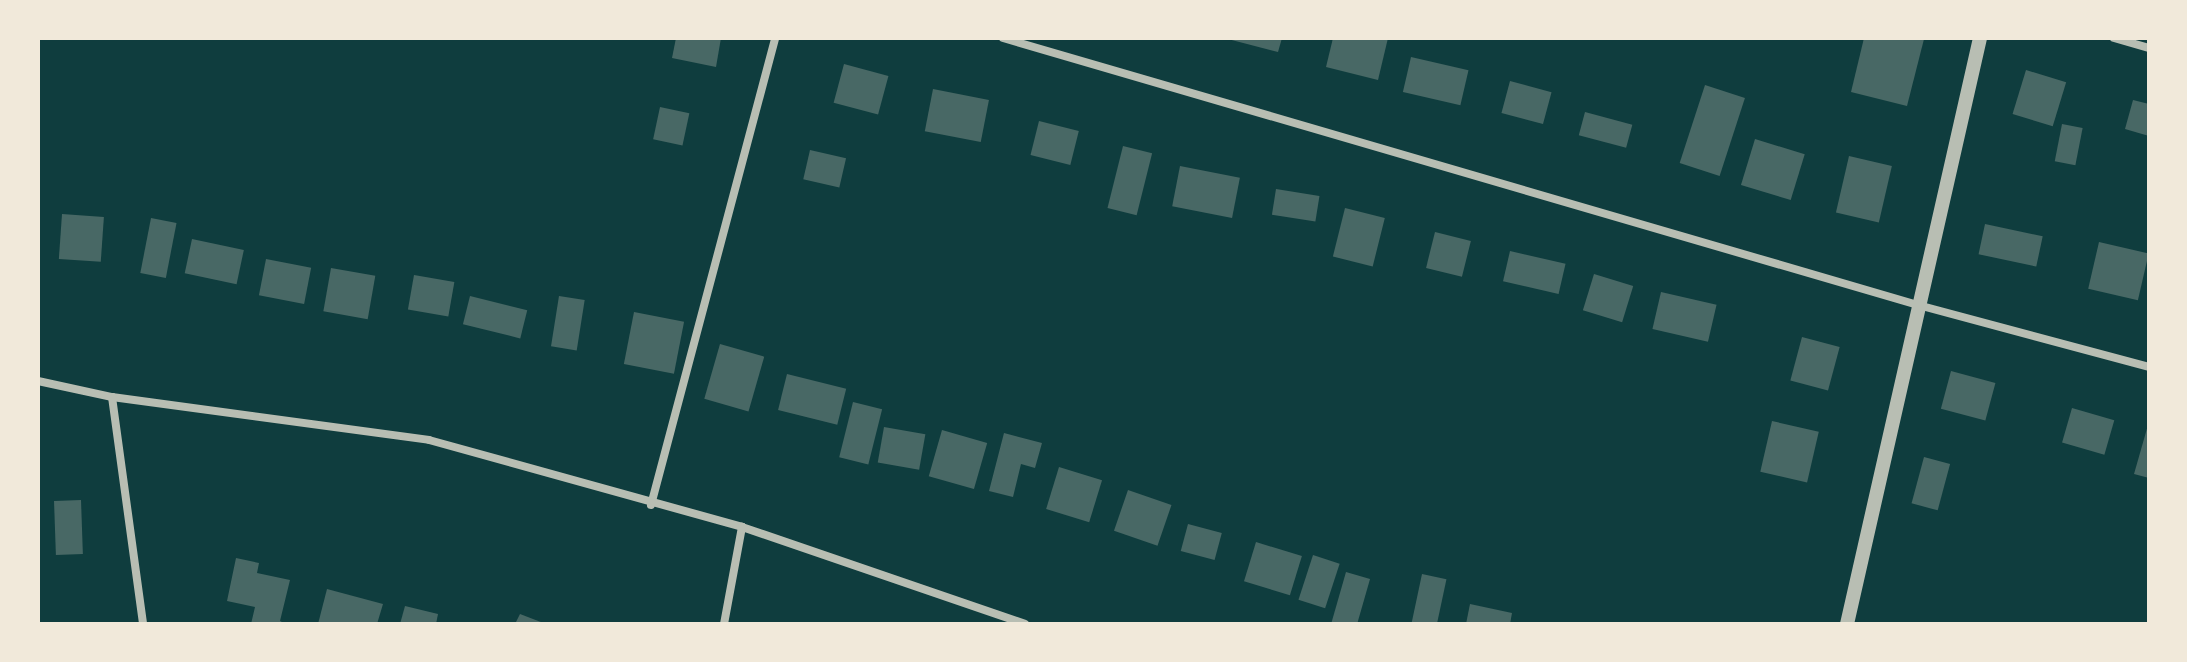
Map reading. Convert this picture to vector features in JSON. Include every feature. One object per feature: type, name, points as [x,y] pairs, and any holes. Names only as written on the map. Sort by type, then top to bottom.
[{"type":"street","points":[[651,505],[775,38]]},
{"type":"street","points":[[1003,38],[1918,305],[2149,367]]},
{"type":"street","points":[[1847,624],[1980,38]]},
{"type":"street","points":[[2114,38],[2149,48]]},
{"type":"street","points":[[38,381],[112,397],[429,440],[651,505],[742,527],[1025,624]]},
{"type":"street","points":[[112,397],[143,624]]},
{"type":"street","points":[[724,624],[742,527]]},
{"type":"building","points":[[676,38],[721,38],[716,67],[672,58]]},
{"type":"building","points":[[1224,38],[1282,38],[1278,52]]},
{"type":"building","points":[[1333,38],[1388,38],[1378,80],[1326,67]]},
{"type":"building","points":[[1864,38],[1924,39],[1907,106],[1851,92]]},
{"type":"building","points":[[1411,57],[1468,70],[1460,105],[1403,92]]},
{"type":"building","points":[[844,64],[888,76],[878,115],[834,103]]},
{"type":"building","points":[[2026,70],[2066,82],[2053,126],[2013,114]]},
{"type":"building","points":[[1510,81],[1552,92],[1543,124],[1501,113]]},
{"type":"building","points":[[1705,85],[1745,98],[1720,176],[1680,163]]},
{"type":"building","points":[[933,89],[989,100],[981,142],[925,131]]},
{"type":"building","points":[[2133,100],[2149,104],[2149,136],[2125,129]]},
{"type":"building","points":[[660,107],[689,113],[682,146],[653,139]]},
{"type":"building","points":[[1585,112],[1632,125],[1626,148],[1579,135]]},
{"type":"building","points":[[1039,121],[1079,131],[1070,165],[1031,155]]},
{"type":"building","points":[[2062,124],[2083,128],[2075,165],[2055,161]]},
{"type":"building","points":[[1755,139],[1805,154],[1791,200],[1741,185]]},
{"type":"building","points":[[1123,146],[1152,153],[1137,215],[1108,208]]},
{"type":"building","points":[[810,150],[846,158],[839,188],[803,179]]},
{"type":"building","points":[[1849,156],[1892,166],[1879,222],[1836,213]]},
{"type":"building","points":[[1180,166],[1240,178],[1232,218],[1172,206]]},
{"type":"building","points":[[1276,189],[1319,196],[1315,222],[1272,215]]},
{"type":"building","points":[[1345,208],[1385,218],[1373,266],[1333,257]]},
{"type":"building","points":[[62,214],[104,217],[101,262],[59,259]]},
{"type":"building","points":[[151,218],[177,223],[166,278],[140,273]]},
{"type":"building","points":[[1985,224],[2043,236],[2036,267],[1979,254]]},
{"type":"building","points":[[1435,232],[1471,241],[1462,277],[1426,268]]},
{"type":"building","points":[[192,239],[244,250],[237,284],[185,273]]},
{"type":"building","points":[[2099,242],[2149,253],[2138,300],[2088,289]]},
{"type":"building","points":[[1510,251],[1566,264],[1559,294],[1503,281]]},
{"type":"building","points":[[266,259],[311,268],[304,304],[259,295]]},
{"type":"building","points":[[331,268],[375,276],[368,319],[323,311]]},
{"type":"building","points":[[1594,274],[1633,286],[1622,322],[1583,310]]},
{"type":"building","points":[[414,275],[454,282],[448,317],[408,309]]},
{"type":"building","points":[[1661,292],[1717,305],[1708,342],[1652,329]]},
{"type":"building","points":[[470,296],[527,310],[520,338],[463,324]]},
{"type":"building","points":[[559,296],[585,300],[577,350],[551,346]]},
{"type":"building","points":[[634,312],[684,322],[674,374],[624,364]]},
{"type":"building","points":[[1802,337],[1840,347],[1828,391],[1790,380]]},
{"type":"building","points":[[720,344],[764,357],[749,411],[704,399]]},
{"type":"building","points":[[1951,371],[1995,383],[1985,421],[1941,409]]},
{"type":"building","points":[[787,374],[846,389],[837,425],[778,410]]},
{"type":"building","points":[[853,402],[882,409],[868,465],[839,457]]},
{"type":"building","points":[[2072,408],[2114,420],[2104,455],[2062,443]]},
{"type":"building","points":[[1772,421],[1819,432],[1807,482],[1760,472]]},
{"type":"building","points":[[2149,425],[2149,478],[2134,474]]},
{"type":"building","points":[[884,427],[925,434],[919,470],[878,462]]},
{"type":"building","points":[[942,430],[987,443],[974,489],[929,476]]},
{"type":"building","points":[[1004,433],[1042,443],[1035,468],[1021,464],[1013,497],[989,491]]},
{"type":"building","points":[[1924,457],[1950,464],[1938,510],[1912,503]]},
{"type":"building","points":[[1059,467],[1102,480],[1089,522],[1046,509]]},
{"type":"building","points":[[1128,490],[1171,505],[1157,546],[1114,531]]},
{"type":"building","points":[[81,500],[83,554],[56,555],[54,501]]},
{"type":"building","points":[[1188,524],[1222,533],[1215,560],[1181,551]]},
{"type":"building","points":[[1256,542],[1302,556],[1290,595],[1244,581]]},
{"type":"building","points":[[1313,555],[1340,564],[1325,608],[1298,600]]},
{"type":"building","points":[[236,558],[259,563],[257,573],[290,580],[280,621],[286,624],[251,624],[255,607],[227,601]]},
{"type":"building","points":[[1346,572],[1370,579],[1357,624],[1332,622]]},
{"type":"building","points":[[1422,574],[1446,579],[1437,624],[1411,624]]},
{"type":"building","points":[[327,589],[383,604],[377,624],[318,624]]},
{"type":"building","points":[[1470,604],[1512,613],[1510,624],[1466,624]]},
{"type":"building","points":[[405,606],[438,614],[436,624],[400,624]]},
{"type":"building","points":[[520,614],[546,624],[515,624]]}]
